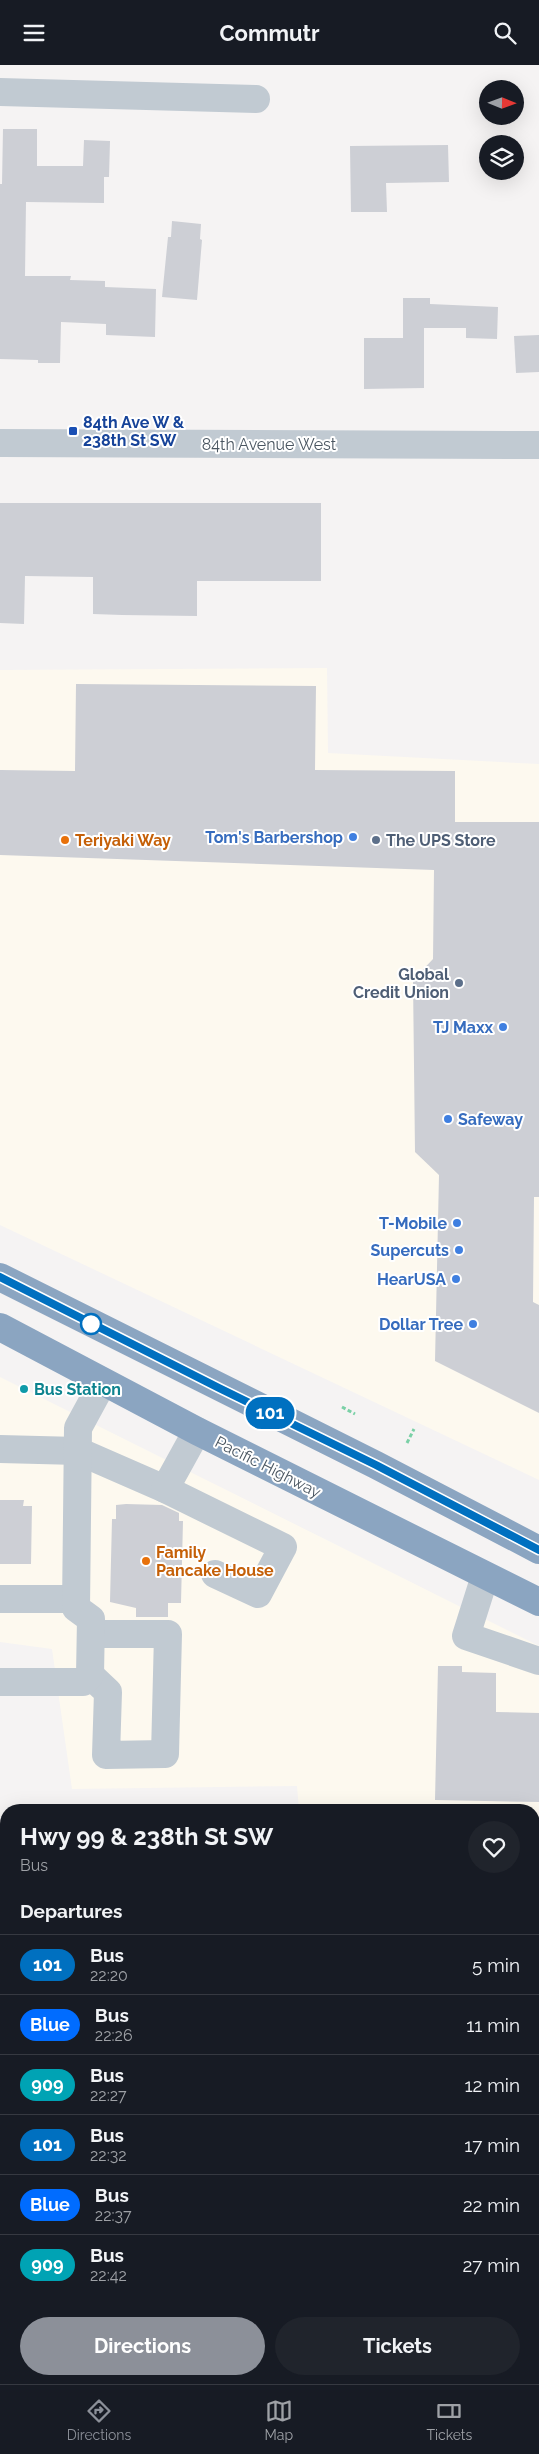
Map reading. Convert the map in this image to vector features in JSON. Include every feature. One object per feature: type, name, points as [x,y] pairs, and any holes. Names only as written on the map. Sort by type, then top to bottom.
[{"type":"highway","points":[[0,1277],[376,1465],[539,1550]]},
{"type":"highway","name":"Pacific Highway","points":[[0,1327],[197,1431],[539,1602]]},
{"type":"street","points":[[0,92],[256,99]]},
{"type":"street","name":"84th Avenue West","points":[[0,443],[539,445]]},
{"type":"street","points":[[0,1682],[83,1682],[90,1675],[91,1619],[76,1608],[78,1428],[103,1382]]},
{"type":"street","points":[[165,1489],[197,1431]]},
{"type":"street","points":[[0,1449],[78,1451],[165,1489],[282,1547],[258,1594],[215,1574]]},
{"type":"street","points":[[485,1576],[466,1636],[539,1661]]},
{"type":"street","points":[[0,1599],[76,1599]]},
{"type":"street","points":[[90,1675],[108,1692],[106,1755],[164,1754],[168,1635],[91,1634]]},
{"type":"path","points":[[342,1407],[355,1414]]},
{"type":"path","points":[[407,1443],[414,1429]]},
{"type":"shaded area","points":[[327,668],[328,753],[539,764],[539,1480],[0,1225],[0,670]]},
{"type":"shaded area","points":[[0,1377],[539,1646],[539,1804],[298,1804],[297,1786],[72,1789],[52,1649],[0,1642]]},
{"type":"building","points":[[3,129],[37,129],[37,166],[83,166],[84,140],[110,141],[109,177],[104,177],[104,203],[26,202],[25,276],[71,276],[70,280],[105,281],[105,287],[156,289],[155,337],[106,335],[106,324],[61,322],[60,363],[38,363],[38,360],[0,359],[0,184],[2,184]]},
{"type":"building","points":[[448,145],[449,182],[386,183],[387,212],[351,212],[350,146]]},
{"type":"building","points":[[172,221],[201,224],[200,239],[202,240],[197,300],[162,297],[168,237],[171,237]]},
{"type":"building","points":[[403,298],[430,298],[430,304],[498,307],[497,339],[466,338],[466,328],[424,328],[424,388],[364,389],[364,338],[403,338]]},
{"type":"building","points":[[539,335],[539,372],[516,373],[514,336]]},
{"type":"building","points":[[0,503],[321,503],[321,581],[197,581],[197,616],[122,615],[93,614],[93,577],[25,576],[24,624],[0,623]]},
{"type":"building","points":[[76,684],[316,686],[315,770],[455,771],[455,822],[539,822],[539,1197],[534,1197],[533,1302],[539,1305],[539,1413],[435,1361],[439,1175],[415,1152],[413,980],[433,959],[434,870],[0,855],[0,770],[75,771]]},
{"type":"building","points":[[0,1500],[24,1500],[23,1506],[32,1506],[31,1564],[0,1564]]},
{"type":"building","name":"Family Pancake House","points":[[116,1505],[162,1505],[179,1513],[179,1521],[183,1521],[181,1603],[168,1603],[168,1617],[136,1617],[136,1608],[110,1602],[112,1519],[116,1519]]},
{"type":"building","points":[[438,1666],[462,1666],[462,1672],[496,1673],[496,1712],[539,1713],[539,1802],[435,1800]]},
{"type":"bus line","name":"101","points":[[0,1277],[104,1331],[376,1465],[539,1550]]},
{"type":"place","name":"84th Ave W & 238th St SW","points":[[73,431]]},
{"type":"place","name":"Tom's Barbershop","points":[[353,837]]},
{"type":"place","name":"Teriyaki Way","points":[[65,840]]},
{"type":"place","name":"The UPS Store","points":[[376,840]]},
{"type":"place","name":"Global Credit Union","points":[[459,983]]},
{"type":"place","name":"TJ Maxx","points":[[503,1027]]},
{"type":"place","name":"Safeway","points":[[448,1119]]},
{"type":"place","name":"T-Mobile","points":[[457,1223]]},
{"type":"place","name":"Supercuts","points":[[459,1250]]},
{"type":"place","name":"HearUSA","points":[[456,1279]]},
{"type":"place","name":"Dollar Tree","points":[[473,1324]]},
{"type":"place","name":"Bus Station","points":[[24,1389]]},
{"type":"place","name":"Family Pancake House","points":[[146,1561]]}]
